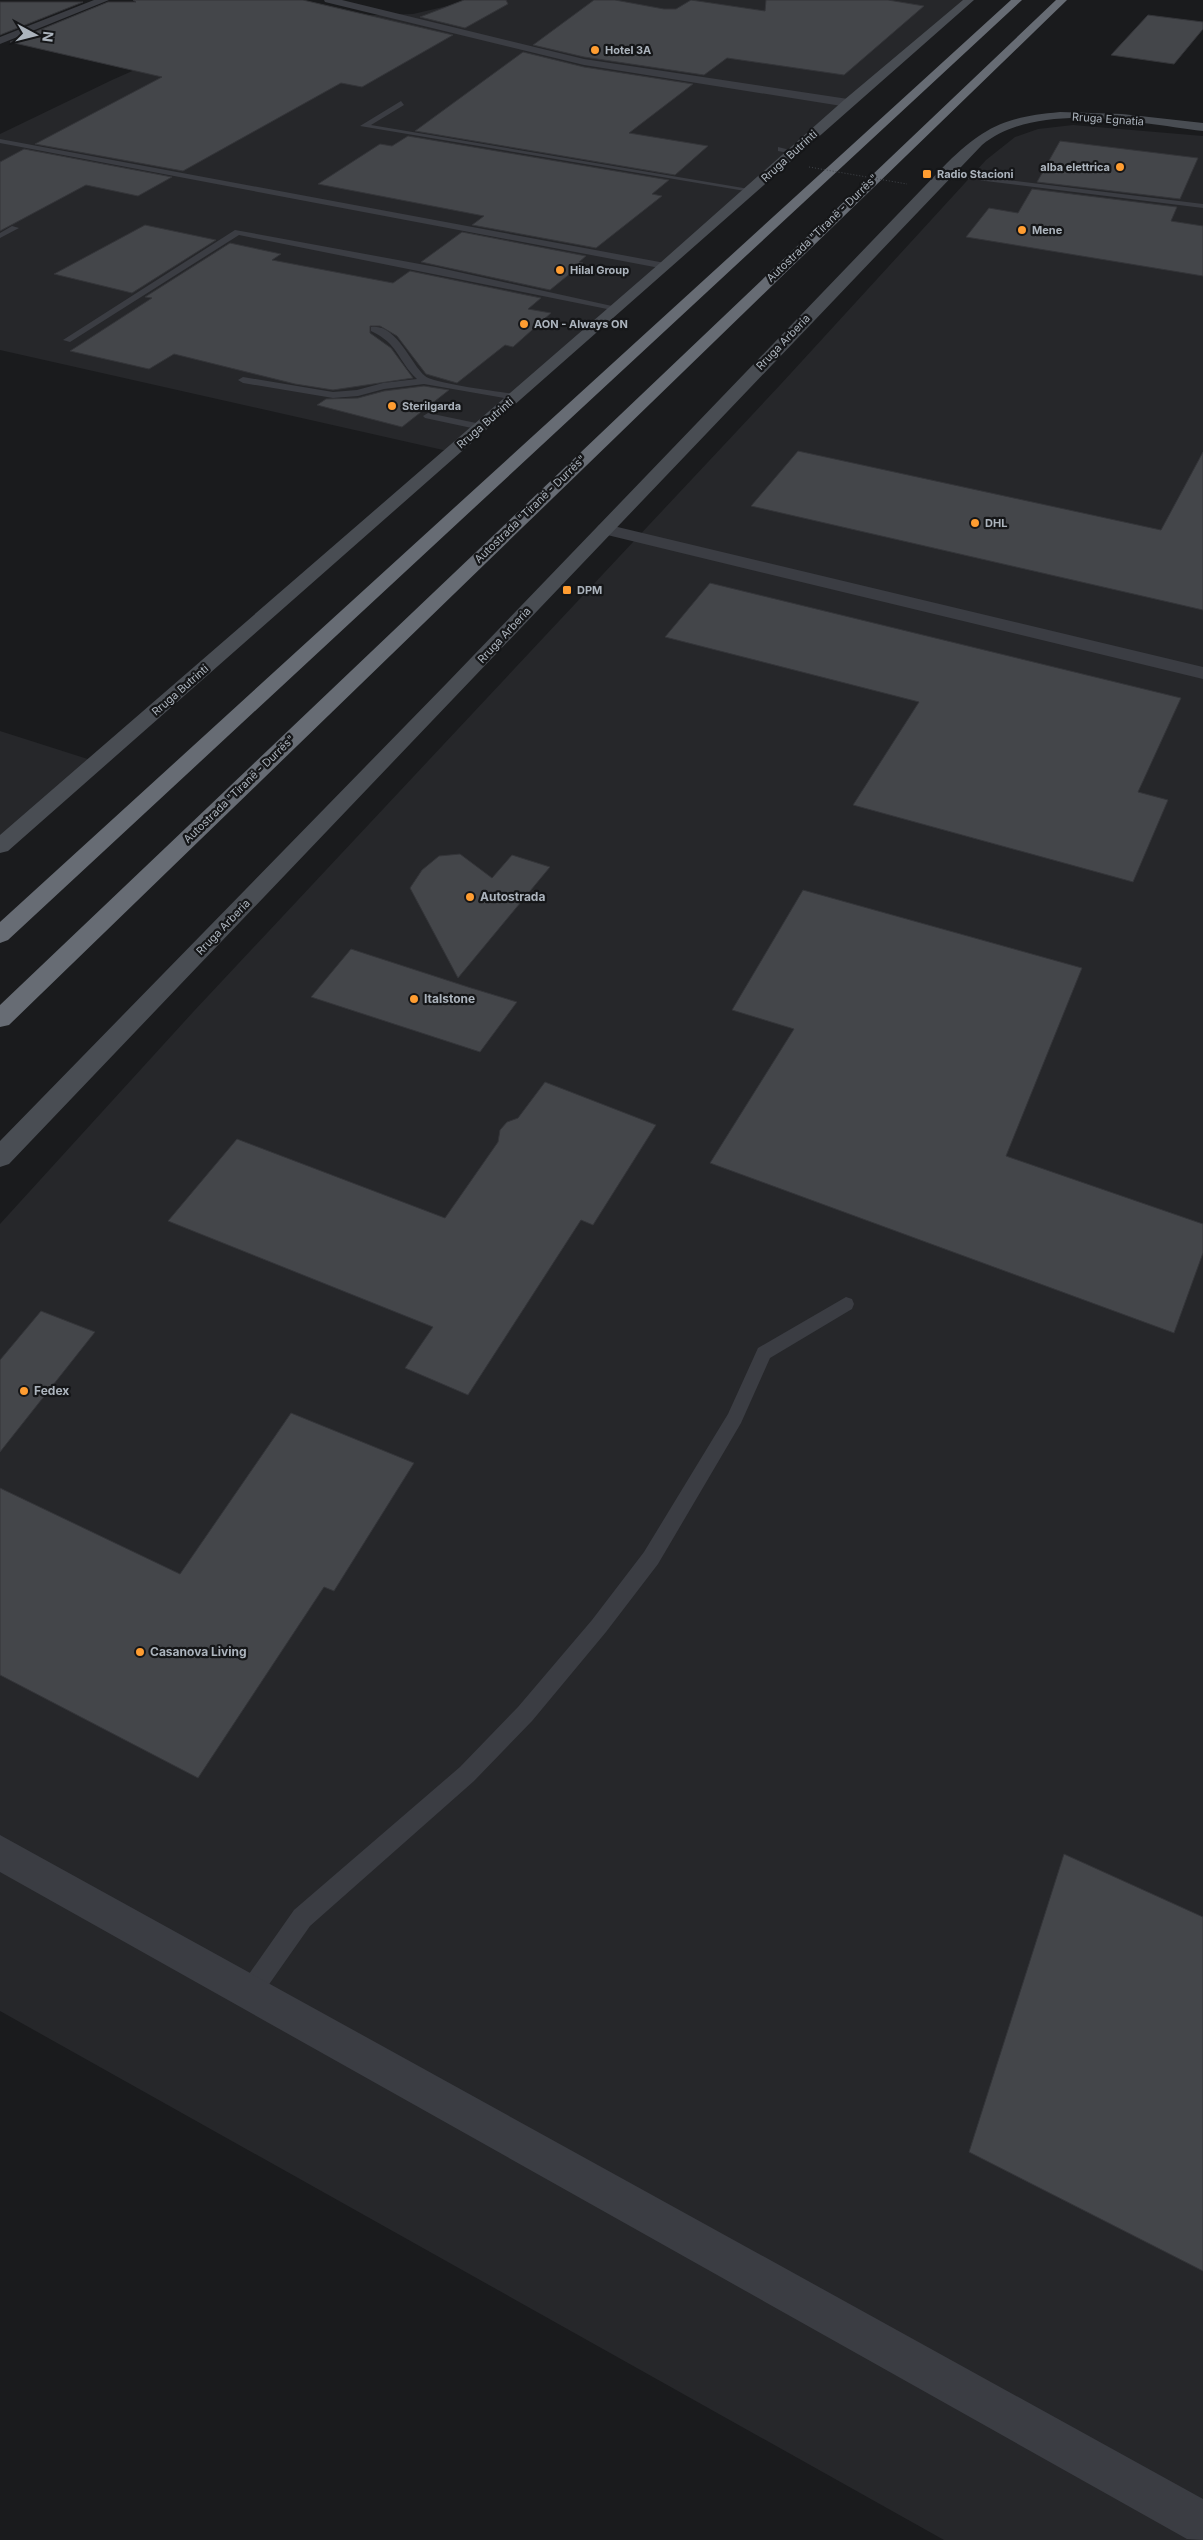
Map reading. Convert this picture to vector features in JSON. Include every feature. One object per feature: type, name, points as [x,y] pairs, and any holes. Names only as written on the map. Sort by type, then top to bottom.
[{"type":"highway","points":[[0,935],[1017,0]]},
{"type":"highway","name":"Autostrada \"Tiranë - Durrës\"","points":[[0,1019],[1062,0]]},
{"type":"main road","name":"Rruga Butrinti","points":[[0,846],[665,266],[751,190],[788,150],[848,103],[969,0]]},
{"type":"main road","name":"Rruga Egnatia","points":[[1014,122],[1033,118],[1081,116],[1203,127]]},
{"type":"main road","name":"Rruga Arberia","points":[[0,1157],[945,174],[986,134],[1014,122]]},
{"type":"street","points":[[74,0],[100,2]]},
{"type":"street","points":[[328,0],[584,62],[848,103]]},
{"type":"street","points":[[0,41],[100,2]]},
{"type":"street","points":[[605,529],[1203,673]]},
{"type":"street","points":[[0,1853],[1203,2523]]},
{"type":"lane","points":[[401,103],[364,126],[751,190]]},
{"type":"lane","points":[[0,147],[4,142],[665,266]]},
{"type":"lane","points":[[945,174],[1203,206]]},
{"type":"lane","points":[[0,236],[15,228]]},
{"type":"lane","points":[[67,340],[238,232],[617,308]]},
{"type":"lane","points":[[374,329],[388,336],[407,358],[410,367],[424,381]]},
{"type":"lane","points":[[243,380],[333,395],[358,393],[383,386],[424,381],[515,397]]},
{"type":"lane","points":[[428,416],[481,427]]},
{"type":"lane","points":[[250,1992],[302,1918],[467,1774],[525,1714],[599,1626],[651,1558],[735,1418],[764,1352],[846,1304]]},
{"type":"path","points":[[809,167],[907,184]]},
{"type":"shaded area","points":[[473,0],[969,0],[452,452],[0,350],[0,134],[112,80],[252,18],[413,14]]},
{"type":"shaded area","points":[[1073,125],[1203,136],[1203,2540],[944,2540],[0,2011],[0,1224],[194,1011],[781,384],[986,160],[1015,137],[1038,129]]},
{"type":"shaded area","points":[[0,731],[97,762],[0,846]]},
{"type":"building","points":[[133,0],[303,0],[453,35],[362,87],[341,83],[183,171],[35,144],[162,77],[10,42],[108,2],[136,2]]},
{"type":"building","points":[[464,0],[506,0],[508,4],[465,28],[420,17]]},
{"type":"building","points":[[594,0],[615,0],[664,9],[676,9],[691,0],[765,11],[766,0],[888,0],[924,6],[844,75],[727,58],[704,75],[584,57],[533,45]]},
{"type":"building","points":[[0,2],[83,2],[0,35]]},
{"type":"building","points":[[1148,15],[1203,22],[1203,29],[1174,64],[1111,55]]},
{"type":"building","points":[[523,52],[584,67],[693,84],[629,133],[708,146],[675,175],[415,131]]},
{"type":"building","points":[[408,136],[669,180],[652,194],[662,196],[596,248],[472,225],[484,216],[318,184],[380,144],[392,146]]},
{"type":"building","name":"alba elettrica","points":[[1060,141],[1198,158],[1180,199],[1037,182]]},
{"type":"building","points":[[24,149],[172,177],[138,196],[86,185],[0,231],[0,162]]},
{"type":"building","points":[[1032,189],[1177,207],[1171,221],[1203,226],[1203,276],[966,237],[989,208],[1018,213]]},
{"type":"building","points":[[145,225],[216,240],[132,293],[54,274]]},
{"type":"building","points":[[462,232],[586,256],[579,262],[583,263],[550,290],[421,262]]},
{"type":"building","points":[[230,243],[281,254],[272,260],[393,283],[410,271],[541,298],[528,309],[551,313],[513,347],[505,345],[457,383],[426,374],[397,336],[380,326],[370,326],[370,333],[391,348],[413,378],[333,390],[295,384],[174,354],[149,369],[70,351],[152,298],[145,297]]},
{"type":"building","points":[[424,386],[449,390],[402,427],[317,405],[326,399],[358,398],[384,391]]},
{"type":"building","name":"DHL","points":[[798,451],[1161,530],[1203,452],[1203,610],[751,506]]},
{"type":"building","points":[[710,583],[1181,698],[1138,792],[1168,800],[1133,882],[853,805],[919,702],[665,637]]},
{"type":"building","name":"Autostrada","points":[[460,854],[492,878],[512,855],[550,867],[458,978],[410,888],[422,870],[439,856]]},
{"type":"building","points":[[803,890],[1082,968],[1006,1156],[1203,1224],[1203,1253],[1174,1333],[710,1163],[794,1029],[732,1010]]},
{"type":"building","name":"Italstone","points":[[351,949],[517,1002],[480,1052],[311,997]]},
{"type":"building","points":[[545,1082],[656,1125],[593,1225],[581,1220],[468,1395],[405,1368],[433,1327],[168,1221],[237,1139],[445,1218],[498,1142],[500,1130],[507,1122],[518,1118]]},
{"type":"building","name":"Fedex","points":[[41,1311],[95,1332],[0,1452],[0,1360]]},
{"type":"building","name":"Casanova Living","points":[[291,1413],[414,1463],[334,1591],[324,1587],[198,1778],[0,1675],[0,1488],[180,1574]]},
{"type":"building","points":[[1064,1854],[1203,1917],[1203,2271],[969,2152]]},
{"type":"place","name":"Hotel 3A","points":[[595,50]]},
{"type":"place","name":"alba elettrica","points":[[1120,167]]},
{"type":"place","name":"Radio Stacioni","points":[[927,174]]},
{"type":"place","name":"Mene","points":[[1022,230]]},
{"type":"place","name":"Hilal Group","points":[[560,270]]},
{"type":"place","name":"AON - Always ON","points":[[524,324]]},
{"type":"place","name":"Sterilgarda","points":[[392,406]]},
{"type":"place","name":"DHL","points":[[975,523]]},
{"type":"place","name":"DPM","points":[[567,590]]},
{"type":"place","name":"Autostrada","points":[[470,897]]},
{"type":"place","name":"Italstone","points":[[414,999]]},
{"type":"place","name":"Fedex","points":[[24,1391]]},
{"type":"place","name":"Casanova Living","points":[[140,1652]]}]
